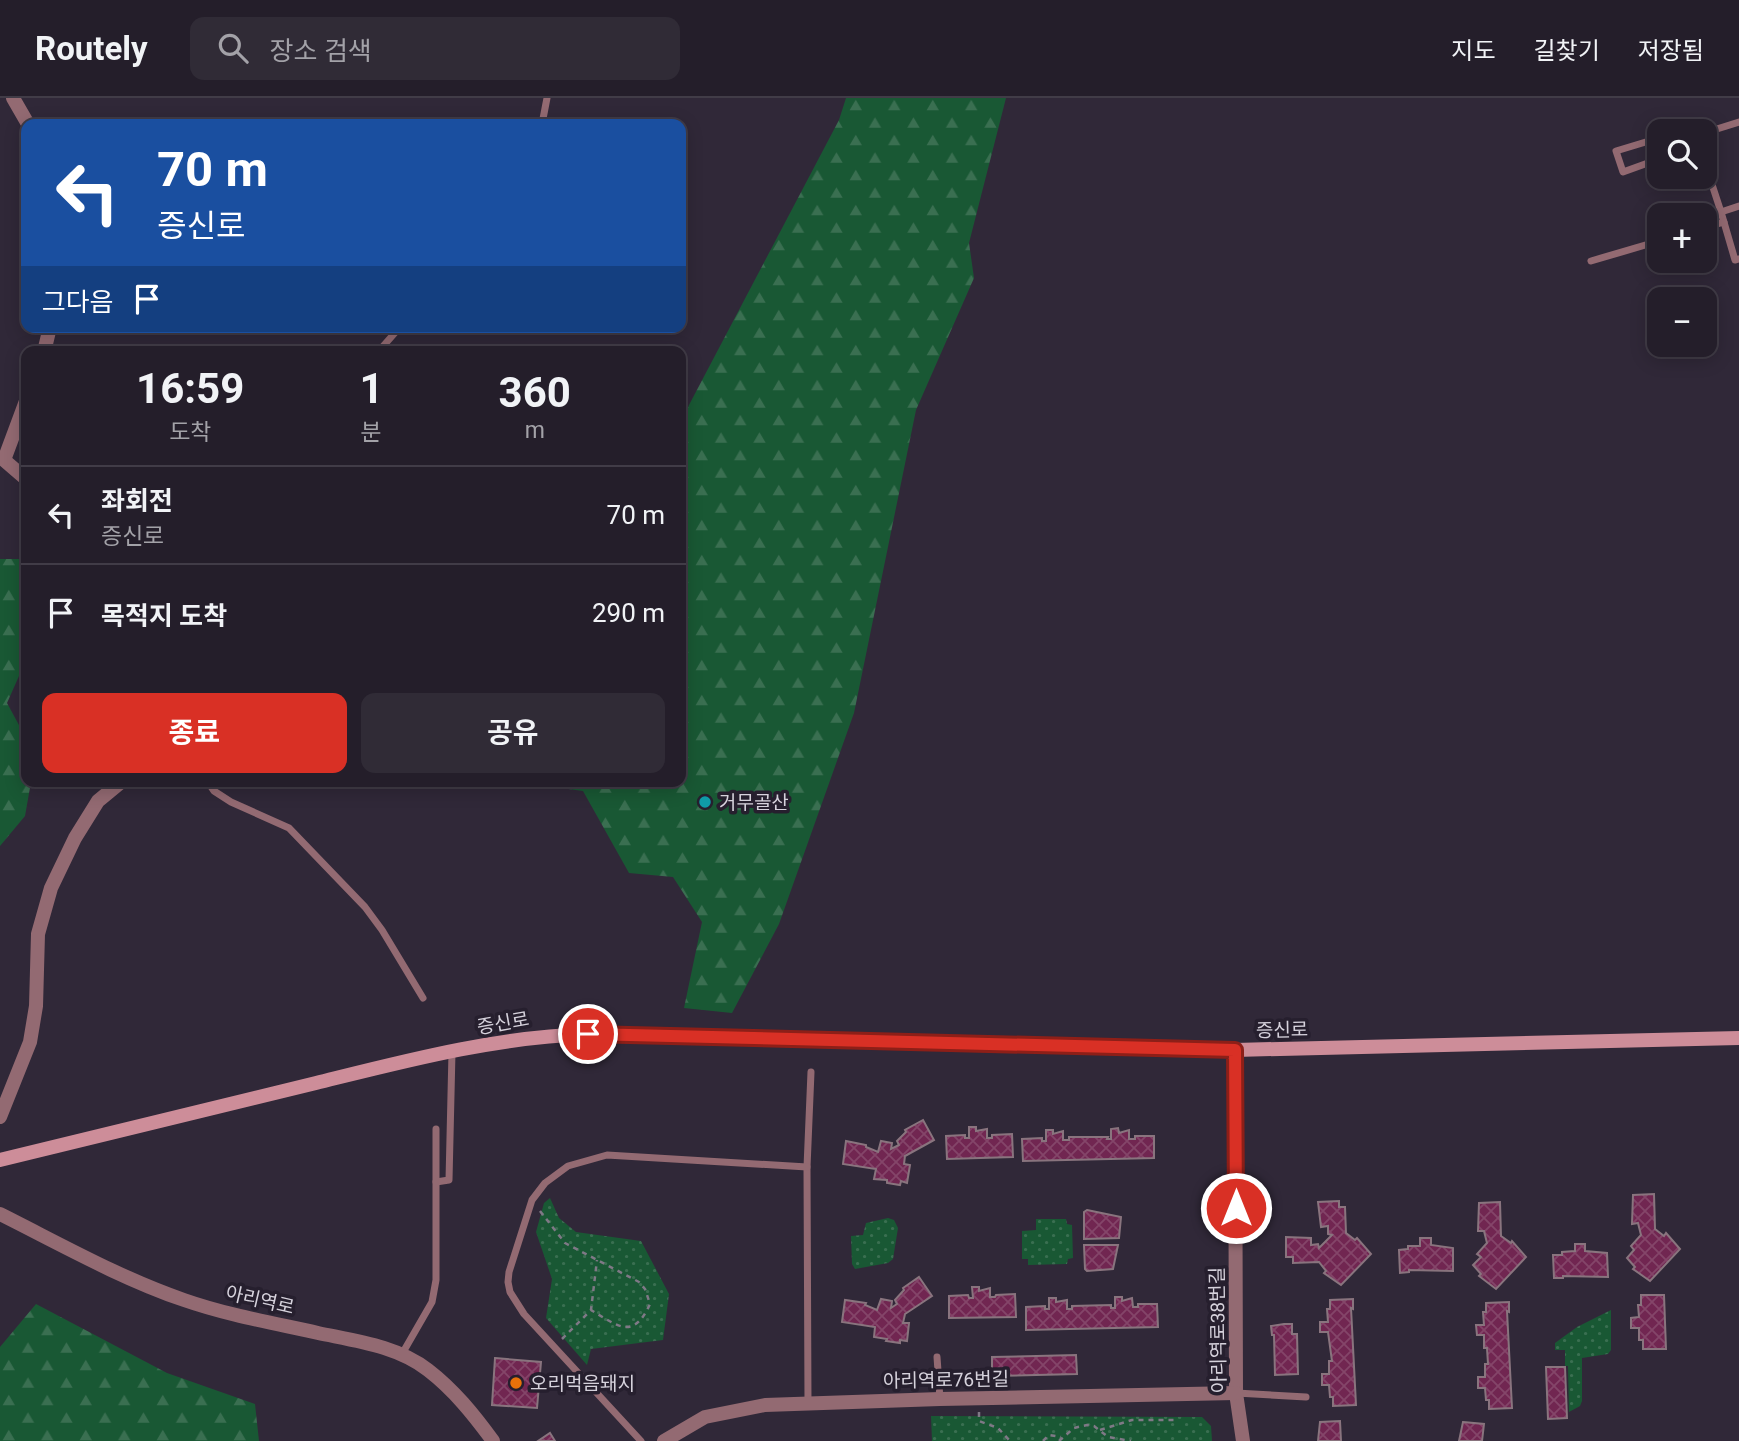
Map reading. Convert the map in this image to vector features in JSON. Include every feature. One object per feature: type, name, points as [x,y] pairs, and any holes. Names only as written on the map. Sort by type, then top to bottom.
[{"type":"street","points":[[13,98],[25,119]]},
{"type":"street","points":[[21,414],[4,460],[21,475]]},
{"type":"street","points":[[0,1117],[30,1042],[36,1006],[38,934],[51,888],[75,838],[98,801],[115,787]]},
{"type":"street","name":"증신로","points":[[0,1160],[452,1052],[544,1035],[1235,1050],[1739,1038]]},
{"type":"street","name":"아리역로38번길","points":[[1235,1050],[1236,1393],[1243,1441]]},
{"type":"street","name":"아리역로","points":[[0,1214],[136,1282],[181,1299],[221,1312],[375,1345],[401,1354],[428,1369],[452,1391],[492,1441]]},
{"type":"street","name":"아리역로76번길","points":[[664,1441],[705,1417],[765,1405],[1236,1393]]},
{"type":"lane","points":[[543,119],[547,98]]},
{"type":"lane","points":[[1717,128],[1739,122]]},
{"type":"lane","points":[[1647,142],[1616,151],[1623,173],[1647,164]]},
{"type":"lane","points":[[1713,189],[1735,260],[1739,259]]},
{"type":"lane","points":[[1721,212],[1739,206]]},
{"type":"lane","points":[[1717,224],[1724,222]]},
{"type":"lane","points":[[1591,261],[1647,245]]},
{"type":"lane","points":[[383,346],[394,333]]},
{"type":"lane","points":[[211,787],[231,802],[289,828],[365,907],[423,998]]},
{"type":"lane","points":[[436,1182],[449,1180],[452,1052]]},
{"type":"lane","points":[[808,1403],[807,1167],[811,1072]]},
{"type":"lane","points":[[401,1354],[432,1302],[436,1280],[436,1129]]},
{"type":"lane","points":[[641,1441],[524,1314],[510,1292],[509,1272],[532,1200],[545,1183],[568,1166],[607,1155],[807,1167]]},
{"type":"lane","points":[[937,1357],[940,1399]]},
{"type":"lane","points":[[1236,1393],[1306,1397]]},
{"type":"path","points":[[532,1200],[565,1243],[639,1282],[645,1289],[650,1304],[636,1325],[629,1329],[620,1328],[591,1310]]},
{"type":"path","points":[[554,1347],[591,1310],[597,1260]]},
{"type":"path","points":[[1100,1430],[1132,1420],[1174,1420]]},
{"type":"path","points":[[979,1421],[998,1429],[1010,1441]]},
{"type":"path","points":[[1043,1441],[1053,1434],[1060,1439],[1081,1425],[1094,1426],[1108,1437],[1131,1441]]},
{"type":"green space","points":[[846,98],[1006,98],[969,243],[974,278],[916,410],[854,713],[779,924],[732,1013],[684,1008],[702,922],[673,877],[629,873],[583,791],[554,787],[686,787],[686,413],[839,120]]},
{"type":"green space","points":[[0,559],[21,559],[21,676],[7,703],[21,729],[21,787],[30,787],[25,816],[0,846]]},
{"type":"green space","points":[[550,1198],[559,1218],[576,1232],[641,1241],[669,1294],[663,1340],[591,1349],[587,1365],[546,1318],[552,1279],[536,1232],[544,1203]]},
{"type":"green space","points":[[888,1218],[894,1220],[898,1228],[893,1259],[888,1263],[855,1269],[852,1264],[851,1236],[863,1235],[866,1223]]},
{"type":"green space","points":[[1036,1219],[1066,1219],[1067,1224],[1072,1225],[1073,1258],[1068,1259],[1067,1264],[1028,1265],[1028,1259],[1022,1259],[1022,1231],[1036,1230]]},
{"type":"green space","points":[[36,1304],[167,1373],[255,1404],[259,1441],[0,1441],[0,1347]]},
{"type":"green space","points":[[1611,1310],[1611,1350],[1608,1354],[1582,1358],[1582,1401],[1580,1406],[1569,1412],[1565,1350],[1555,1350],[1555,1343],[1577,1327]]},
{"type":"green space","points":[[931,1416],[1202,1417],[1211,1426],[1212,1441],[932,1441]]},
{"type":"building","points":[[923,1120],[934,1140],[905,1156],[904,1164],[910,1165],[907,1183],[887,1183],[887,1180],[874,1179],[876,1169],[843,1164],[846,1141],[866,1145],[878,1152],[881,1141],[892,1143],[891,1149],[899,1145],[897,1141],[905,1130]]},
{"type":"building","points":[[969,1127],[976,1127],[976,1131],[987,1129],[987,1138],[992,1138],[992,1135],[1012,1134],[1013,1157],[947,1159],[946,1136],[965,1135],[965,1138],[969,1138]]},
{"type":"building","points":[[1118,1128],[1119,1133],[1129,1130],[1129,1139],[1135,1139],[1135,1136],[1154,1136],[1154,1158],[1023,1161],[1022,1139],[1042,1138],[1042,1141],[1046,1141],[1046,1130],[1053,1130],[1053,1134],[1063,1131],[1063,1140],[1069,1140],[1069,1137],[1111,1139],[1111,1129]]},
{"type":"building","points":[[1654,1194],[1655,1229],[1664,1236],[1666,1233],[1680,1249],[1650,1281],[1633,1269],[1635,1267],[1627,1258],[1634,1250],[1631,1246],[1641,1235],[1638,1223],[1632,1224],[1633,1195]]},
{"type":"building","points":[[1339,1201],[1339,1207],[1345,1207],[1346,1233],[1355,1240],[1357,1238],[1371,1254],[1341,1285],[1324,1273],[1326,1271],[1319,1262],[1293,1263],[1293,1257],[1286,1257],[1286,1237],[1311,1238],[1311,1245],[1318,1244],[1319,1248],[1332,1235],[1328,1234],[1328,1226],[1321,1227],[1318,1202]]},
{"type":"building","points":[[1500,1202],[1501,1236],[1511,1243],[1512,1241],[1526,1257],[1496,1289],[1479,1276],[1481,1274],[1473,1265],[1481,1257],[1477,1254],[1487,1243],[1484,1231],[1478,1231],[1479,1203]]},
{"type":"building","points":[[1087,1210],[1121,1217],[1119,1238],[1084,1239],[1084,1212]]},
{"type":"building","points":[[1420,1238],[1431,1238],[1431,1245],[1453,1248],[1453,1271],[1409,1270],[1400,1273],[1399,1250],[1408,1249],[1408,1246],[1420,1246]]},
{"type":"building","points":[[1575,1244],[1585,1244],[1585,1251],[1607,1253],[1608,1277],[1554,1278],[1553,1255],[1575,1251]]},
{"type":"building","points":[[1084,1245],[1118,1245],[1113,1269],[1087,1271]]},
{"type":"building","points":[[919,1277],[932,1296],[905,1314],[903,1323],[909,1323],[907,1341],[886,1341],[887,1339],[874,1337],[875,1327],[842,1322],[845,1300],[866,1303],[865,1305],[877,1310],[881,1299],[892,1301],[891,1308],[897,1304],[895,1300],[903,1288]]},
{"type":"building","points":[[972,1287],[979,1287],[979,1291],[990,1288],[990,1297],[1015,1294],[1016,1317],[949,1318],[949,1296],[968,1295],[973,1298]]},
{"type":"building","points":[[1641,1295],[1664,1295],[1666,1349],[1643,1349],[1643,1340],[1639,1340],[1639,1328],[1631,1328],[1631,1318],[1639,1317]]},
{"type":"building","points":[[1115,1297],[1122,1297],[1122,1301],[1132,1298],[1133,1307],[1138,1307],[1138,1304],[1157,1304],[1158,1327],[1026,1330],[1026,1307],[1045,1306],[1045,1309],[1049,1309],[1049,1298],[1056,1298],[1056,1302],[1067,1300],[1067,1309],[1072,1309],[1072,1306],[1111,1305],[1111,1308],[1115,1308]]},
{"type":"building","points":[[1353,1299],[1353,1309],[1351,1308],[1356,1405],[1333,1406],[1329,1385],[1322,1385],[1322,1374],[1329,1374],[1329,1361],[1332,1361],[1328,1332],[1320,1332],[1320,1322],[1328,1322],[1327,1309],[1330,1309],[1330,1300]]},
{"type":"building","points":[[1509,1302],[1509,1312],[1507,1311],[1512,1408],[1489,1409],[1485,1388],[1478,1388],[1478,1377],[1485,1377],[1485,1364],[1488,1364],[1484,1335],[1477,1335],[1476,1325],[1484,1325],[1483,1312],[1486,1312],[1486,1303]]},
{"type":"building","points":[[1292,1324],[1292,1334],[1297,1334],[1298,1374],[1275,1375],[1274,1335],[1271,1326]]},
{"type":"building","points":[[1076,1355],[1077,1374],[992,1376],[992,1357]]},
{"type":"building","name":"오리먹음돼지","points":[[495,1358],[541,1362],[537,1408],[492,1405]]},
{"type":"building","points":[[1546,1367],[1565,1367],[1567,1418],[1548,1419]]},
{"type":"building","points":[[1340,1421],[1341,1441],[1318,1441],[1320,1422]]},
{"type":"building","points":[[1463,1422],[1484,1424],[1482,1441],[1459,1441]]},
{"type":"building","points":[[550,1433],[555,1441],[538,1441]]},
{"type":"place","name":"거무골산","points":[[705,802]]},
{"type":"place","name":"오리먹음돼지","points":[[516,1383]]},
{"type":"route","points":[[588,1034],[1235,1050],[1236,1208]]}]
